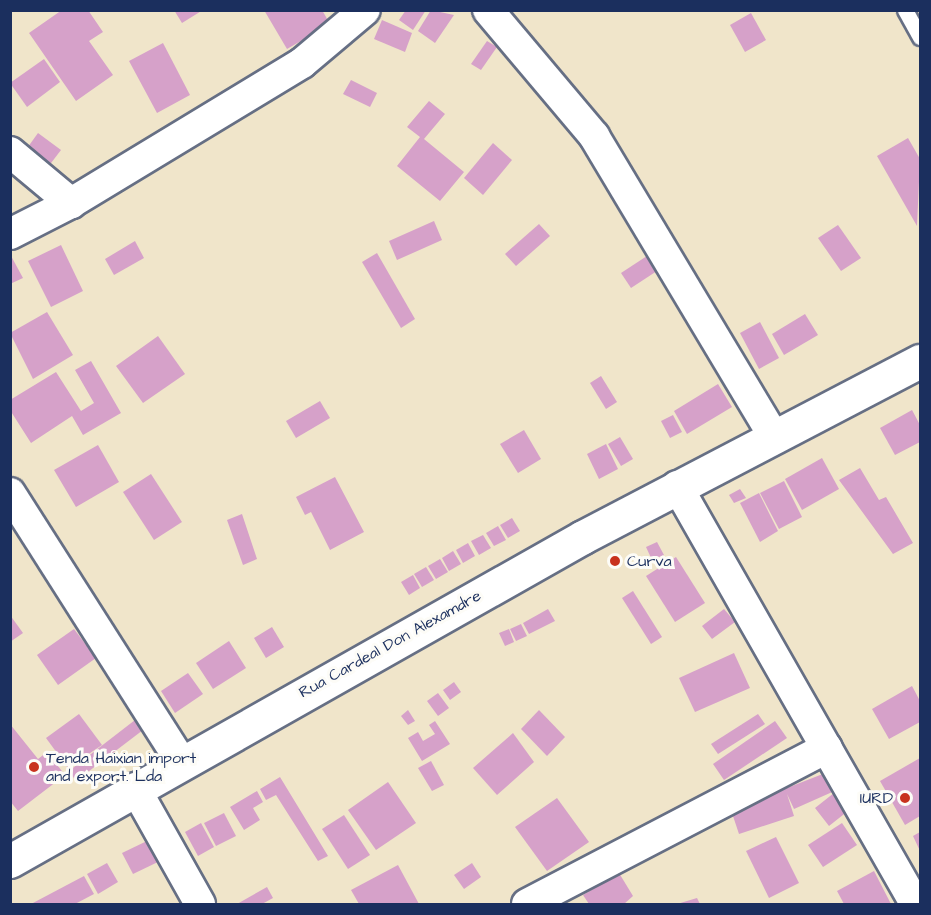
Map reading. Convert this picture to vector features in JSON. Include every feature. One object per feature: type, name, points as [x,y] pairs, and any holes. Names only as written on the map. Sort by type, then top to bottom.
[{"type":"main road","name":"Rua Cardeal Don Alexamdre","points":[[10,861],[181,761],[583,537],[677,486],[921,361]]},
{"type":"street","points":[[10,234],[70,203],[302,63],[365,10]]},
{"type":"street","points":[[488,10],[594,136],[774,437]]},
{"type":"street","points":[[10,152],[70,203]]},
{"type":"street","points":[[677,486],[915,904]]},
{"type":"street","points":[[10,493],[181,761]]},
{"type":"street","points":[[527,904],[827,748]]},
{"type":"street","points":[[135,788],[200,904]]},
{"type":"lane","points":[[905,10],[921,38]]},
{"type":"building","points":[[62,10],[88,10],[103,32],[89,41],[113,75],[76,101],[29,33]]},
{"type":"building","points":[[174,10],[203,10],[182,23]]},
{"type":"building","points":[[264,10],[322,10],[330,24],[287,49]]},
{"type":"building","points":[[406,10],[426,10],[413,30],[399,20]]},
{"type":"building","points":[[431,10],[454,15],[435,43],[418,31]]},
{"type":"building","points":[[751,13],[766,40],[745,52],[730,25]]},
{"type":"building","points":[[382,20],[412,33],[405,52],[374,39]]},
{"type":"building","points":[[487,41],[497,47],[481,70],[471,64]]},
{"type":"building","points":[[163,43],[190,95],[157,113],[129,61]]},
{"type":"building","points":[[44,59],[60,82],[27,107],[10,83]]},
{"type":"building","points":[[351,80],[377,93],[370,107],[343,94]]},
{"type":"building","points":[[429,101],[445,114],[424,139],[464,172],[440,201],[397,166],[420,137],[407,127]]},
{"type":"building","points":[[38,133],[61,150],[48,167],[25,151]]},
{"type":"building","points":[[908,138],[920,159],[917,226],[877,156]]},
{"type":"building","points":[[493,143],[512,160],[483,195],[464,178]]},
{"type":"building","points":[[434,221],[442,240],[397,260],[389,241]]},
{"type":"building","points":[[539,224],[550,236],[516,266],[505,254]]},
{"type":"building","points":[[838,225],[861,258],[841,271],[818,238]]},
{"type":"building","points":[[135,241],[144,258],[114,275],[105,259]]},
{"type":"building","points":[[61,245],[83,291],[51,307],[28,261]]},
{"type":"building","points":[[377,253],[415,319],[401,328],[362,262]]},
{"type":"building","points":[[10,254],[23,278],[10,284]]},
{"type":"building","points":[[650,254],[660,269],[631,288],[621,273]]},
{"type":"building","points":[[47,312],[73,355],[33,379],[10,333]]},
{"type":"building","points":[[805,314],[818,335],[784,355],[772,334]]},
{"type":"building","points":[[760,322],[779,358],[759,369],[740,333]]},
{"type":"building","points":[[158,336],[185,374],[143,403],[116,366]]},
{"type":"building","points":[[91,361],[121,413],[83,435],[72,416],[31,443],[10,410],[10,400],[56,372],[81,411],[94,403],[75,370]]},
{"type":"building","points":[[601,376],[617,402],[606,409],[590,383]]},
{"type":"building","points":[[718,384],[732,407],[687,434],[674,411]]},
{"type":"building","points":[[320,401],[330,418],[296,438],[286,421]]},
{"type":"building","points":[[912,410],[920,425],[920,442],[895,455],[880,428]]},
{"type":"building","points":[[673,415],[682,432],[670,438],[661,421]]},
{"type":"building","points":[[524,430],[541,459],[518,473],[500,444]]},
{"type":"building","points":[[620,437],[633,459],[621,466],[608,444]]},
{"type":"building","points":[[606,444],[618,469],[599,479],[587,454]]},
{"type":"building","points":[[98,445],[119,482],[76,507],[54,470]]},
{"type":"building","points":[[822,458],[839,489],[802,510],[785,479]]},
{"type":"building","points":[[860,468],[879,500],[886,497],[913,543],[893,554],[839,480]]},
{"type":"building","points":[[151,474],[182,522],[154,540],[123,492]]},
{"type":"building","points":[[335,477],[364,532],[330,550],[311,512],[305,515],[296,497]]},
{"type":"building","points":[[784,481],[802,517],[779,529],[760,493]]},
{"type":"building","points":[[740,489],[746,498],[734,503],[729,495]]},
{"type":"building","points":[[759,493],[778,531],[760,542],[740,503]]},
{"type":"building","points":[[242,514],[257,559],[243,565],[227,520]]},
{"type":"building","points":[[512,518],[520,531],[508,538],[500,525]]},
{"type":"building","points":[[498,526],[506,540],[494,546],[486,533]]},
{"type":"building","points":[[483,535],[491,548],[479,555],[471,541]]},
{"type":"building","points":[[657,542],[664,555],[652,560],[646,547]]},
{"type":"building","points":[[468,543],[475,556],[463,563],[456,550]]},
{"type":"building","points":[[453,551],[461,564],[449,571],[442,558]]},
{"type":"building","points":[[676,557],[705,603],[675,622],[646,576]]},
{"type":"building","points":[[440,559],[448,572],[436,579],[428,566]]},
{"type":"building","points":[[426,567],[434,580],[422,587],[414,574]]},
{"type":"building","points":[[413,575],[420,588],[409,595],[401,582]]},
{"type":"building","points":[[633,591],[662,637],[651,644],[622,598]]},
{"type":"building","points":[[548,609],[555,621],[529,634],[523,623]]},
{"type":"building","points":[[724,609],[735,622],[712,639],[702,626]]},
{"type":"building","points":[[10,615],[23,633],[10,642]]},
{"type":"building","points":[[521,624],[527,636],[516,641],[510,629]]},
{"type":"building","points":[[272,627],[284,647],[266,658],[254,638]]},
{"type":"building","points":[[74,629],[96,658],[58,685],[37,655]]},
{"type":"building","points":[[509,629],[514,642],[505,646],[499,633]]},
{"type":"building","points":[[229,641],[246,668],[213,689],[196,663]]},
{"type":"building","points":[[734,653],[750,688],[695,712],[679,678]]},
{"type":"building","points":[[188,673],[203,694],[175,713],[161,691]]},
{"type":"building","points":[[454,682],[461,692],[450,700],[443,690]]},
{"type":"building","points":[[912,686],[920,701],[920,722],[889,739],[872,709]]},
{"type":"building","points":[[438,693],[449,708],[438,716],[427,701]]},
{"type":"building","points":[[408,710],[415,721],[408,725],[401,716]]},
{"type":"building","points":[[539,710],[565,737],[547,756],[521,729]]},
{"type":"building","points":[[79,714],[102,745],[68,768],[46,738]]},
{"type":"building","points":[[758,714],[765,724],[718,754],[711,744]]},
{"type":"building","points":[[135,720],[143,730],[76,781],[69,771]]},
{"type":"building","points":[[435,721],[450,744],[422,761],[408,738],[418,732],[423,741],[435,734],[429,725]]},
{"type":"building","points":[[775,721],[787,738],[724,780],[713,764]]},
{"type":"building","name":"Tenda Haixian import and export. Lda","points":[[10,724],[38,759],[47,752],[65,775],[18,811],[10,801]]},
{"type":"building","points":[[513,733],[534,762],[497,795],[473,768]]},
{"type":"building","name":"IURD","points":[[920,758],[920,816],[905,825],[880,781]]},
{"type":"building","points":[[431,761],[444,785],[432,791],[418,768]]},
{"type":"building","points":[[833,770],[853,807],[829,826],[815,808],[839,789],[794,809],[787,794],[794,816],[739,834],[731,810]]},
{"type":"building","points":[[280,777],[328,856],[318,861],[276,795],[266,800],[260,789]]},
{"type":"building","points":[[388,782],[416,823],[376,850],[348,810]]},
{"type":"building","points":[[257,791],[263,802],[253,808],[260,820],[244,830],[230,807]]},
{"type":"building","points":[[557,798],[589,842],[547,871],[515,827]]},
{"type":"building","points":[[224,813],[236,836],[216,846],[204,823]]},
{"type":"building","points":[[344,815],[370,855],[348,869],[322,829]]},
{"type":"building","points":[[201,823],[214,847],[198,856],[185,832]]},
{"type":"building","points":[[842,823],[857,845],[823,867],[808,845]]},
{"type":"building","points":[[920,832],[920,851],[913,836]]},
{"type":"building","points":[[776,837],[799,883],[769,898],[746,851]]},
{"type":"building","points":[[149,840],[160,861],[133,874],[122,853]]},
{"type":"building","points":[[107,863],[118,882],[98,894],[87,874]]},
{"type":"building","points":[[472,863],[481,877],[464,889],[454,875]]},
{"type":"building","points":[[398,865],[419,904],[359,904],[351,890]]},
{"type":"building","points":[[874,871],[891,904],[844,904],[837,891]]},
{"type":"building","points":[[619,873],[633,896],[624,904],[589,904],[583,895]]},
{"type":"building","points":[[84,876],[94,894],[75,904],[31,904]]},
{"type":"building","points":[[267,887],[273,898],[262,904],[237,904]]},
{"type":"building","points":[[697,898],[700,904],[677,904]]},
{"type":"place","name":"Curva","points":[[615,561]]},
{"type":"place","name":"Tenda Haixian import and export. Lda","points":[[34,767]]},
{"type":"place","name":"IURD","points":[[905,798]]}]
